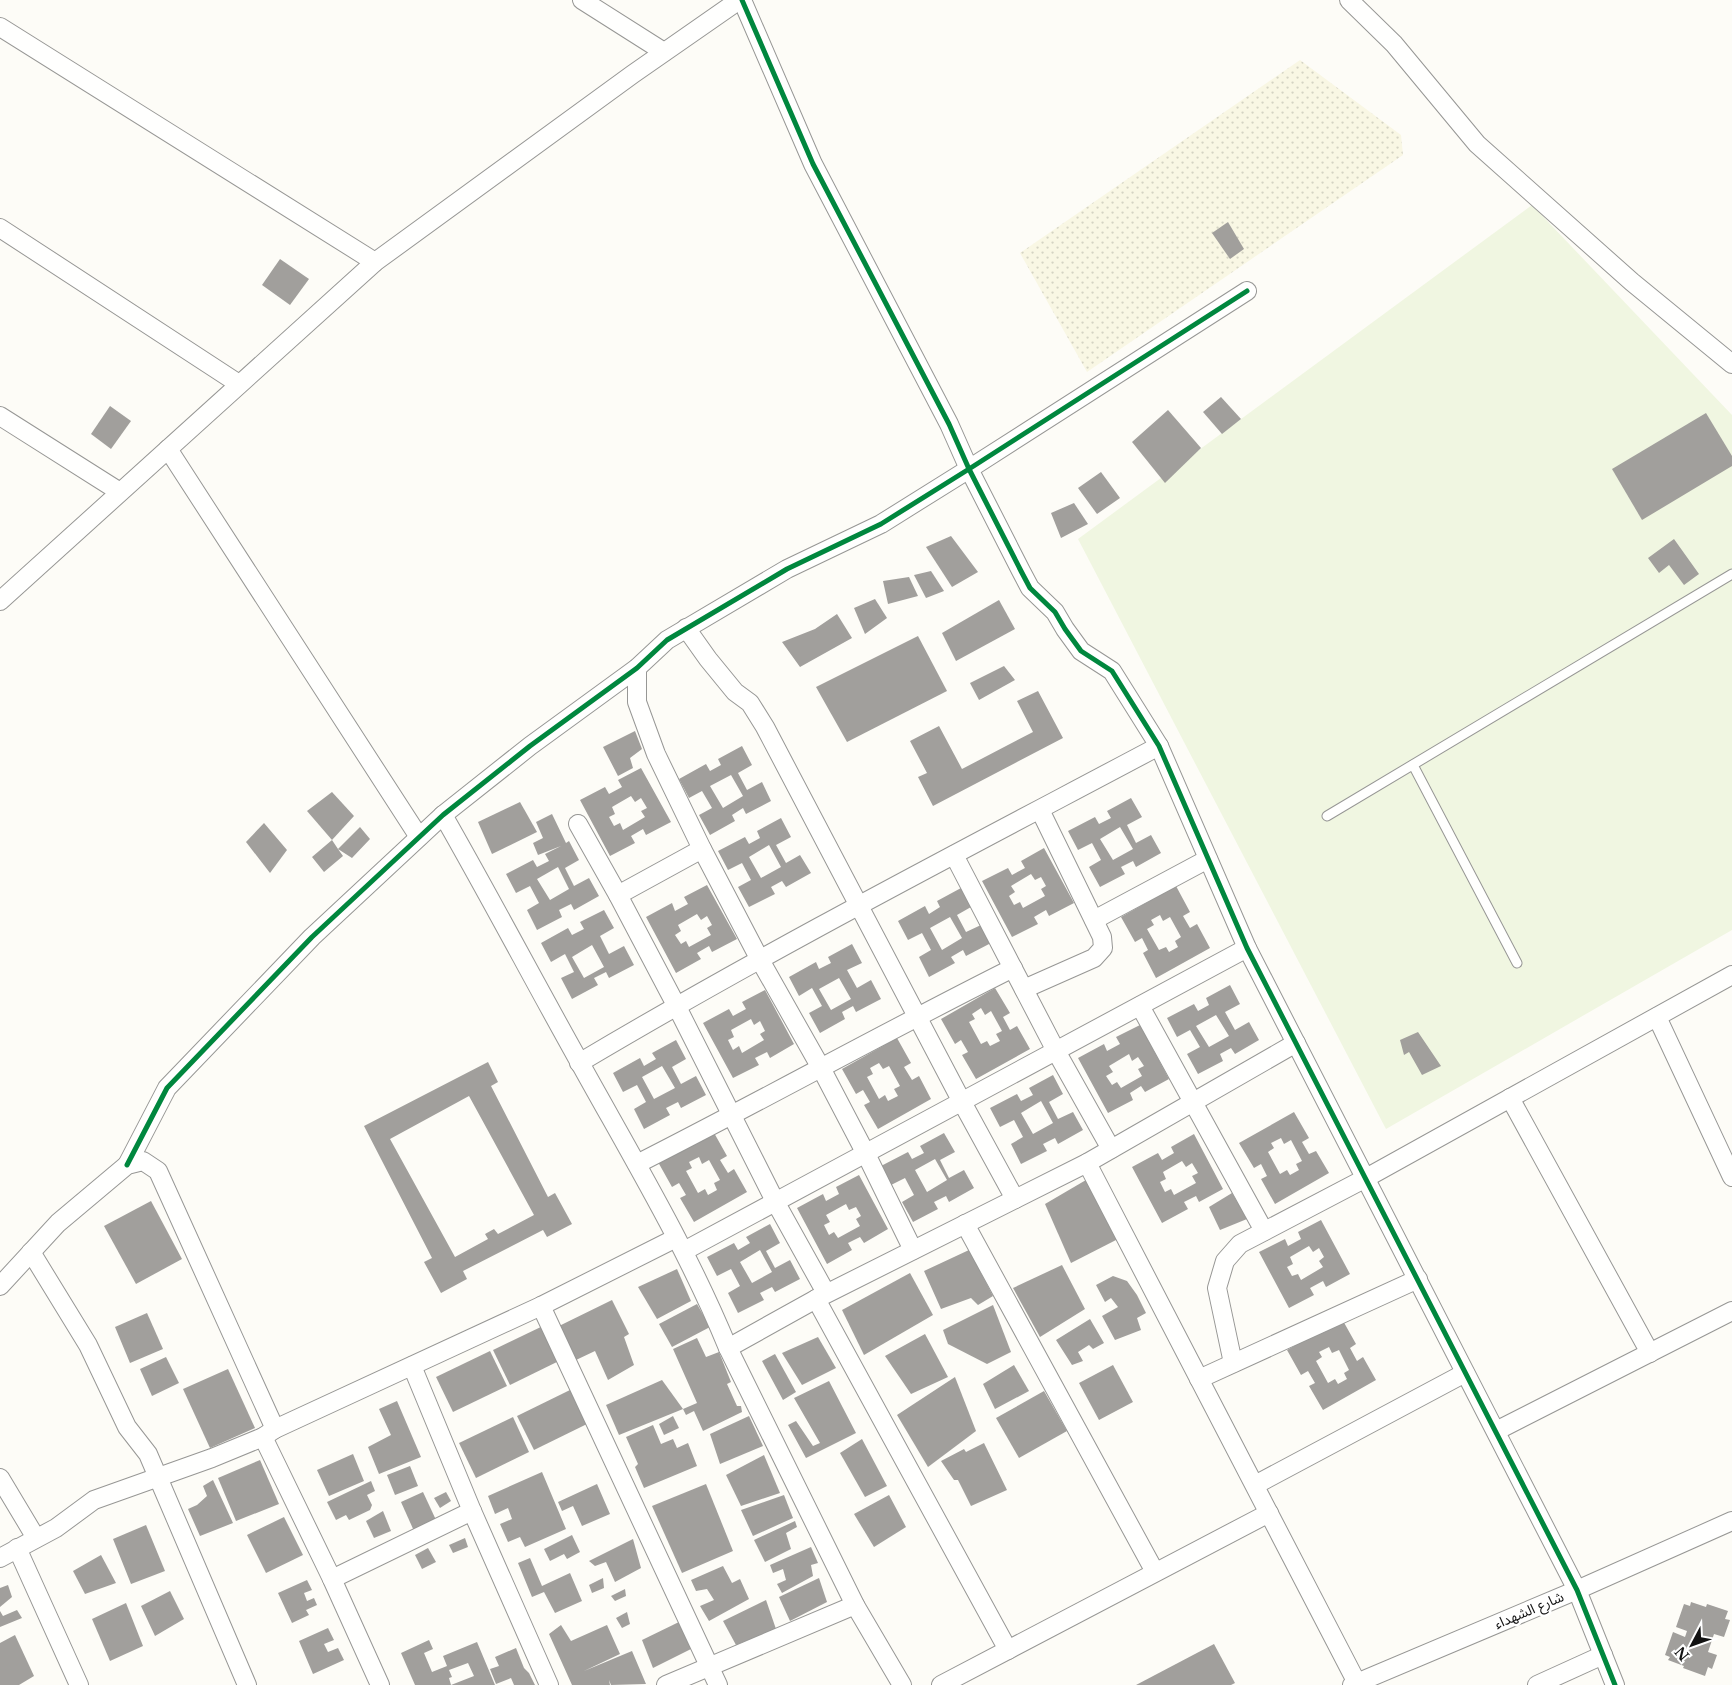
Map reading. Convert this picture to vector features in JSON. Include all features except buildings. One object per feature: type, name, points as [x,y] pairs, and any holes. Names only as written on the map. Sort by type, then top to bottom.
[{"type":"street","points":[[582,0],[664,52]]},
{"type":"street","points":[[0,600],[375,262],[664,52],[741,0],[813,164],[949,424],[969,469],[1030,588],[1054,612],[1082,651],[1112,671],[1159,746],[1247,948],[1577,1590],[1615,1685]]},
{"type":"street","points":[[1349,0],[1394,44],[1477,144],[1632,282],[1732,364]]},
{"type":"street","points":[[0,27],[375,262]]},
{"type":"street","points":[[0,228],[238,384]]},
{"type":"street","points":[[0,1286],[58,1223],[128,1165],[167,1088],[312,938],[443,815],[530,746],[636,668],[667,640],[787,569],[881,524],[1247,290]]},
{"type":"street","points":[[0,416],[120,492]]},
{"type":"street","points":[[168,449],[419,837]]},
{"type":"street","points":[[686,628],[735,692],[750,703],[765,727],[1015,1199]]},
{"type":"street","points":[[636,668],[637,702],[656,754],[702,849],[760,960],[821,1068],[913,1250]]},
{"type":"street","points":[[579,1063],[676,1005],[1159,746]]},
{"type":"street","points":[[1024,989],[1094,958],[1103,948],[1102,937],[1040,810]]},
{"type":"street","points":[[443,815],[493,902],[579,1063],[680,1244],[712,1309],[728,1348],[855,1605],[902,1685]]},
{"type":"street","points":[[578,824],[676,1005],[821,1296],[1008,1650]]},
{"type":"street","points":[[618,895],[702,849]]},
{"type":"street","points":[[954,855],[1056,1051],[1111,1150]]},
{"type":"street","points":[[1094,920],[1208,859]]},
{"type":"street","points":[[0,1558],[56,1528],[94,1500],[212,1458],[541,1306],[776,1203],[1247,948]]},
{"type":"street","points":[[637,1164],[732,1116],[917,1016],[1013,968]]},
{"type":"street","points":[[1233,1363],[1216,1288],[1225,1261],[1240,1244],[1366,1178],[1732,975]]},
{"type":"street","points":[[1140,1006],[1264,1231]]},
{"type":"street","points":[[1657,1017],[1732,1177]]},
{"type":"street","points":[[728,1348],[821,1296],[1088,1163],[1296,1043]]},
{"type":"street","points":[[1510,1098],[1650,1353]]},
{"type":"street","points":[[128,1165],[143,1161],[158,1171],[332,1579],[380,1685]]},
{"type":"street","points":[[1088,1163],[1255,1485],[1355,1684]]},
{"type":"street","points":[[966,1224],[1155,1572]]},
{"type":"street","points":[[31,1252],[88,1345],[121,1417],[148,1454],[248,1685]]},
{"type":"street","points":[[1199,1379],[1418,1280]]},
{"type":"street","points":[[541,1306],[718,1685]]},
{"type":"street","points":[[1496,1432],[1732,1311]]},
{"type":"street","points":[[412,1366],[472,1511],[549,1685]]},
{"type":"street","points":[[1255,1485],[1466,1373]]},
{"type":"street","points":[[0,1478],[36,1538]]},
{"type":"street","points":[[332,1579],[472,1511]]},
{"type":"street","points":[[941,1685],[1269,1513]]},
{"type":"street","name":"شارع الشهداء","points":[[1355,1684],[1577,1590],[1732,1521]]},
{"type":"street","points":[[18,1548],[79,1685]]},
{"type":"street","points":[[666,1685],[855,1605]]},
{"type":"street","points":[[1537,1685],[1603,1655]]},
{"type":"lane","points":[[1327,816],[1732,574]]},
{"type":"lane","points":[[1413,765],[1517,963]]},
{"type":"shaded area","points":[[1300,60],[1401,135],[1403,155],[1087,372],[1020,253]]},
{"type":"green space","points":[[1532,205],[1732,415],[1732,930],[1386,1129],[1078,539]]},
{"type":"cycle path","points":[[742,0],[813,164],[949,424],[969,469],[1030,588],[1055,612],[1081,651],[1112,671],[1159,746],[1247,948],[1577,1590],[1615,1685]]},
{"type":"cycle path","points":[[127,1165],[167,1088],[312,937],[443,815],[530,746],[637,668],[667,640],[787,569],[881,524],[1247,291]]}]
